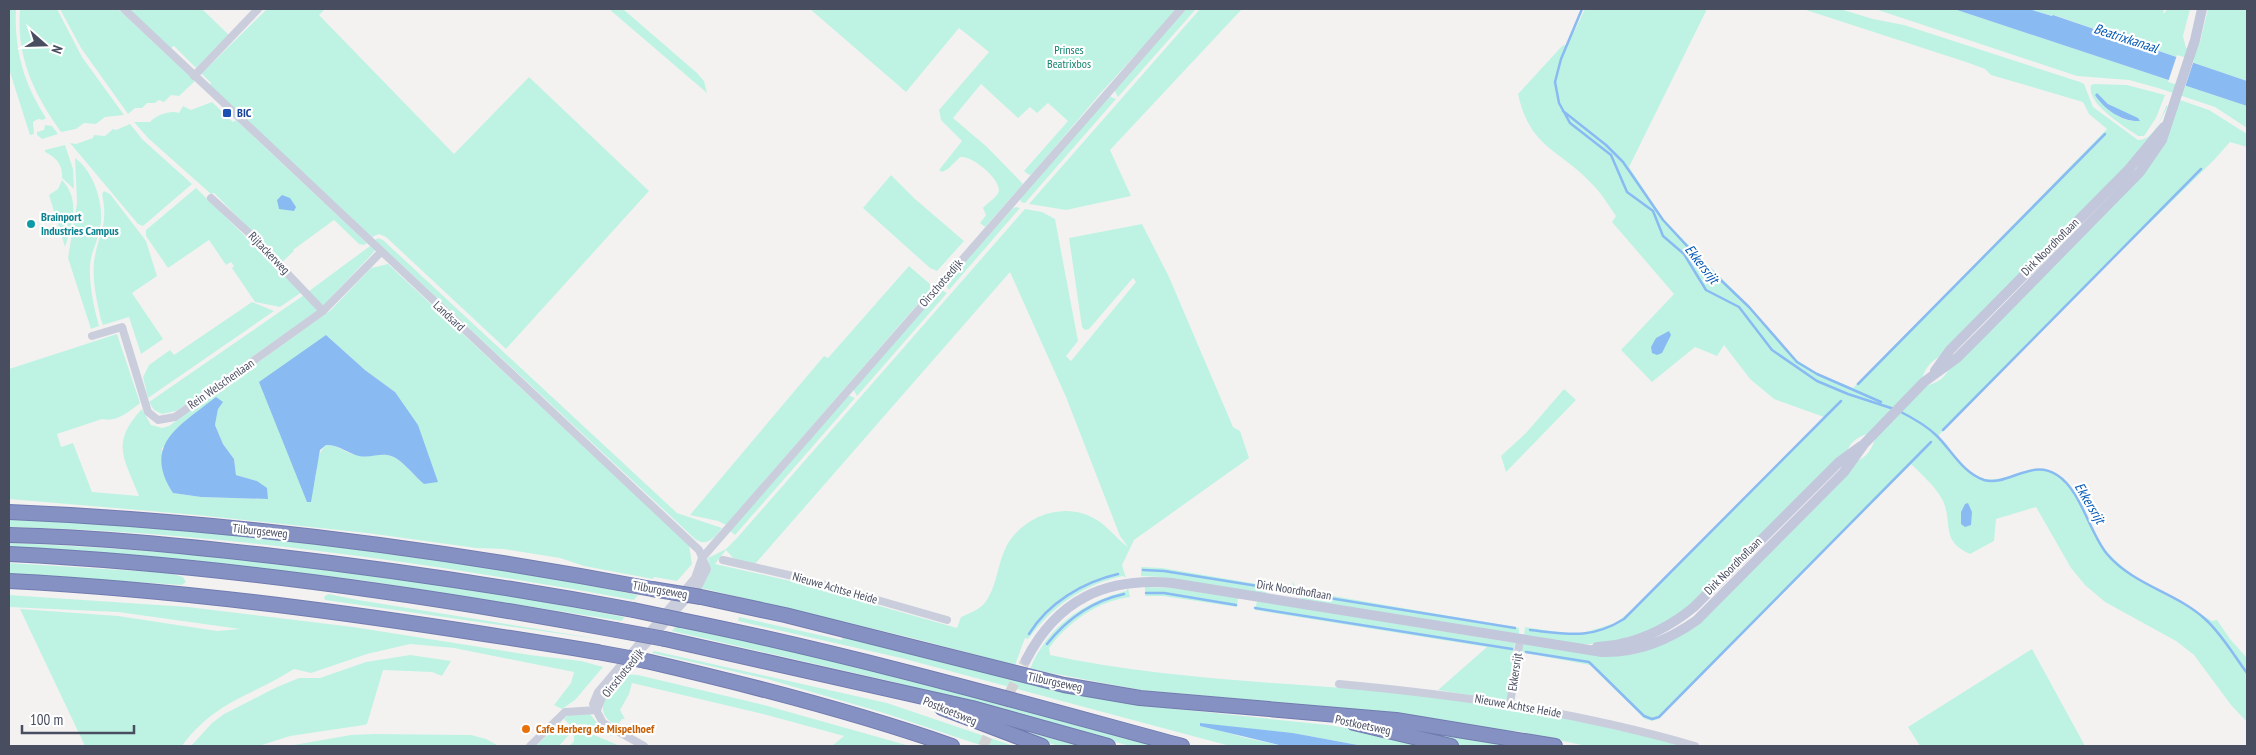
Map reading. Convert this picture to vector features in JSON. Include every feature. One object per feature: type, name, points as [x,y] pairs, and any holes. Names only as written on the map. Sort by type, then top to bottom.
[{"type":"highway","points":[[9,508],[30,513]]},
{"type":"highway","name":"Tilburgseweg","points":[[9,512],[196,524],[366,542],[562,572],[701,597],[832,626],[1064,685],[1140,698],[1304,713]]},
{"type":"highway","name":"Tilburgseweg","points":[[9,535],[88,538],[193,547],[361,566],[556,596],[779,640],[1182,746]]},
{"type":"highway","points":[[9,554],[244,573],[444,602],[616,630],[972,708],[1108,746]]},
{"type":"highway","points":[[10,582],[189,595],[354,614],[597,652],[646,661],[770,690],[879,721],[952,746]]},
{"type":"highway","name":"Postkoetsweg","points":[[914,696],[1042,746]]},
{"type":"highway","points":[[1304,713],[1396,720],[1556,746]]},
{"type":"highway","name":"Postkoetsweg","points":[[1304,713],[1451,746]]},
{"type":"street","name":"Landsard","points":[[124,9],[694,544],[702,558]]},
{"type":"street","points":[[194,76],[258,9]]},
{"type":"street","name":"Oirschotsedijk","points":[[597,710],[603,695],[615,679],[699,585],[707,569],[702,558],[1181,9]]},
{"type":"street","name":"Dirk Noordhoflaan","points":[[1026,660],[1050,623],[1076,601],[1104,588],[1135,582],[1172,583],[1588,650],[1633,641],[1658,632],[1694,608],[1839,462],[1868,440],[1934,373],[1950,350],[2129,169],[2167,124],[2195,40],[2202,9]]},
{"type":"street","name":"Rijtackerweg","points":[[211,198],[261,245],[323,311]]},
{"type":"street","name":"Rein Welschenlaan","points":[[92,336],[122,327],[148,412],[154,418],[162,421],[174,417],[323,311],[381,252]]},
{"type":"street","name":"Nieuwe Achtse Heide","points":[[723,560],[798,577],[947,620]]},
{"type":"street","name":"Ekkersrijt","points":[[1510,704],[1520,640]]},
{"type":"street","name":"Nieuwe Achtse Heide","points":[[1339,684],[1441,694],[1510,704],[1593,720],[1695,746]]},
{"type":"street","points":[[530,746],[565,712],[597,710],[603,723],[644,746]]},
{"type":"green space","points":[[9,9],[16,9],[17,39],[22,66],[38,105],[46,118],[33,122],[34,134],[30,135],[9,69]]},
{"type":"green space","points":[[20,9],[57,9],[82,57],[124,115],[105,117],[96,124],[84,123],[76,129],[61,132],[35,89],[24,59],[21,43]]},
{"type":"green space","points":[[60,9],[118,9],[195,81],[179,96],[171,95],[164,102],[159,100],[155,103],[147,103],[142,108],[135,108],[128,114],[81,48]]},
{"type":"green space","points":[[129,9],[202,9],[229,35],[196,68],[174,46],[171,48]]},
{"type":"green space","points":[[267,9],[325,9],[319,15],[454,154],[529,77],[649,191],[506,349],[386,237],[379,234],[372,237],[209,85],[211,83],[199,71],[202,68],[205,70]]},
{"type":"green space","points":[[609,9],[623,9],[697,73],[704,81],[707,93]]},
{"type":"green space","name":"Prinses Beatrixbos","points":[[810,9],[1177,9],[1099,95],[1032,174],[1029,175],[1024,171],[1068,121],[1048,103],[1037,113],[1030,107],[1018,118],[981,84],[953,118],[987,147],[1023,184],[985,227],[980,223],[986,215],[983,208],[997,195],[998,185],[984,168],[965,157],[960,157],[948,169],[942,172],[939,170],[962,141],[941,120],[939,110],[989,52],[959,28],[906,92]]},
{"type":"green space","points":[[1185,9],[1196,9],[1118,97],[1114,90]]},
{"type":"green space","points":[[1200,9],[1242,9],[1110,150],[1131,196],[1066,210],[1029,204]]},
{"type":"green space","points":[[1585,9],[1707,9],[1629,167],[1664,220],[1749,306],[1792,357],[1820,375],[1853,388],[2107,129],[2089,114],[2083,102],[1991,75],[1985,69],[1969,63],[1803,9],[1840,9],[1873,19],[1904,25],[2080,82],[2084,84],[2093,107],[2138,140],[2144,139],[2153,132],[2166,106],[2168,106],[2146,147],[1942,356],[1931,363],[1921,381],[1926,386],[1944,377],[1950,366],[2134,182],[2180,100],[2209,110],[2247,134],[2247,147],[2230,142],[1938,436],[1965,467],[1975,475],[1985,479],[2004,477],[2035,469],[2045,469],[2055,473],[2072,488],[2102,545],[2120,564],[2158,590],[2212,621],[2217,620],[2230,639],[2247,658],[2247,722],[2231,705],[2194,655],[2176,641],[2105,602],[2085,585],[2071,568],[2036,507],[1996,519],[1994,541],[1970,554],[1960,549],[1954,543],[1942,499],[1932,485],[1911,464],[1658,719],[1652,721],[1645,719],[1590,665],[1520,652],[1523,644],[1594,655],[1671,639],[1856,461],[1866,455],[1875,439],[1870,433],[1859,437],[1853,442],[1847,453],[1694,605],[1659,628],[1604,644],[1577,644],[1524,636],[1525,627],[1576,635],[1616,623],[1640,603],[1824,417],[1774,399],[1750,379],[1724,345],[1717,356],[1695,347],[1652,382],[1621,350],[1674,294],[1612,222],[1616,216],[1596,189],[1581,173],[1538,137],[1523,112],[1518,94],[1563,45],[1567,46]]},
{"type":"green space","points":[[1875,9],[1954,9],[2247,106],[2247,128],[2215,107],[2158,88],[2129,80],[2077,76]]},
{"type":"green space","points":[[2029,9],[2164,9],[2163,14],[2168,9],[2190,9],[2183,36],[2186,48],[2200,42],[2208,9],[2247,9],[2247,81],[2054,15]]},
{"type":"green space","points":[[2091,85],[2127,85],[2165,95],[2156,118],[2144,136],[2138,136],[2100,107],[2094,100]],"holes":[[[2097,94],[2108,104],[2139,121],[2132,121],[2114,114]]]},
{"type":"green space","points":[[1109,96],[1116,99],[1025,203],[1021,202],[1020,198]]},
{"type":"green space","points":[[212,102],[233,122],[236,120],[367,243],[364,245],[359,244],[334,220],[293,250],[282,262],[214,193],[211,194],[148,138],[134,122],[150,122],[164,114],[179,113],[183,106],[191,110]]},
{"type":"green space","points":[[130,124],[143,140],[192,184],[143,226],[138,224],[70,143],[76,144],[93,138],[94,135],[105,136],[113,129],[116,130]]},
{"type":"green space","points":[[45,125],[52,126],[58,134],[42,139],[37,135],[37,132],[44,130]]},
{"type":"green space","points":[[65,145],[73,169],[74,189],[62,178],[58,162],[45,152],[45,150]]},
{"type":"green space","points":[[75,158],[88,171],[93,180],[101,210],[100,228],[90,265],[91,289],[99,326],[91,329],[68,258],[77,203]]},
{"type":"green space","points":[[891,175],[915,199],[964,241],[937,271],[930,268],[863,208]]},
{"type":"green space","points":[[62,180],[68,188],[73,204],[72,221],[65,247],[49,195],[58,189]]},
{"type":"green space","points":[[196,188],[302,292],[280,307],[255,302],[232,268],[234,266],[231,262],[226,265],[209,240],[168,268],[146,236],[146,230]]},
{"type":"green space","points":[[104,191],[110,194],[146,241],[157,276],[132,293],[163,339],[141,354],[129,317],[103,325],[101,320],[95,291],[94,262],[104,223],[102,194]]},
{"type":"green space","points":[[1013,208],[1020,208],[949,290],[945,283]]},
{"type":"green space","points":[[1025,209],[1042,212],[1055,219],[1078,341],[1066,356],[1071,361],[1136,282],[1133,278],[1089,329],[1085,330],[1082,327],[1069,238],[1142,224],[1169,277],[1233,427],[1240,431],[1249,458],[1134,540],[1122,565],[1126,578],[1123,576],[1094,585],[1058,607],[1028,639],[1025,638],[1015,665],[908,637],[701,588],[709,565],[708,558],[726,549]],"holes":[[[1010,272],[1066,397],[1120,536],[1128,547],[1104,525],[1088,515],[1061,511],[1035,519],[1024,526],[1006,547],[986,602],[976,610],[961,617],[957,628],[795,582],[715,564],[726,550],[733,558],[755,564]]]},
{"type":"green space","points":[[378,238],[383,240],[677,513],[722,528],[717,535],[707,542],[695,539],[375,240]]},
{"type":"green space","points":[[370,246],[375,250],[372,254],[322,307],[309,291]]},
{"type":"green space","points":[[388,264],[689,545],[692,564],[677,581],[654,577],[653,579],[584,566],[560,558],[503,549],[476,548],[367,533],[197,515],[9,499],[9,369],[117,334],[140,403],[118,418],[102,419],[57,434],[61,447],[73,443],[92,492],[139,496],[125,461],[123,441],[132,421],[142,409],[151,425],[162,428],[169,426],[331,310],[371,268]],"holes":[[[326,335],[365,370],[395,392],[424,484],[392,456],[356,455],[334,446],[326,445],[318,458],[314,484]],[[218,409],[215,425],[223,444],[234,459],[236,475],[257,481],[268,499],[201,497],[173,493],[163,471],[162,448]]]},
{"type":"green space","points":[[909,266],[930,284],[930,290],[726,525],[718,521],[690,515],[824,356],[828,358]]},
{"type":"green space","points":[[940,289],[947,293],[857,396],[853,389]]},
{"type":"green space","points":[[304,295],[318,310],[176,411],[162,414],[154,410],[149,402]]},
{"type":"green space","points":[[252,302],[274,311],[148,398],[143,377],[149,365],[170,350],[174,355]]},
{"type":"green space","points":[[1564,389],[1576,400],[1506,472],[1501,456],[1526,433]]},
{"type":"green space","points":[[848,395],[855,398],[735,535],[730,531]]},
{"type":"green space","points":[[9,517],[167,527],[325,544],[482,566],[638,595],[634,600],[401,562],[245,543],[166,535],[9,527]]},
{"type":"green space","points":[[9,543],[164,552],[318,568],[472,590],[624,617],[622,621],[361,580],[194,561],[9,549]]},
{"type":"green space","points":[[9,563],[169,573],[183,577],[186,582],[182,585],[9,574]]},
{"type":"green space","points":[[1141,567],[1162,568],[1275,587],[1264,594],[1160,577],[1141,576]]},
{"type":"green space","points":[[1292,581],[1298,590],[1519,628],[1519,634],[1305,601],[1295,594]]},
{"type":"green space","points":[[1145,587],[1172,588],[1238,598],[1237,607],[1163,596],[1145,596]]},
{"type":"green space","points":[[1128,588],[1130,597],[1118,599],[1095,608],[1075,621],[1049,648],[1050,655],[1146,671],[1469,700],[1563,717],[1686,746],[1586,746],[1517,731],[1492,730],[1331,707],[1140,690],[1030,669],[1046,641],[1068,618],[1095,602],[1126,591]]},
{"type":"green space","points":[[328,594],[605,640],[325,600],[324,597]]},
{"type":"green space","points":[[9,595],[188,607],[353,627],[530,655],[581,661],[603,667],[575,700],[562,709],[554,705],[571,683],[574,672],[454,648],[410,644],[367,654],[311,673],[294,669],[220,709],[194,731],[182,746],[85,746],[20,609],[118,616],[217,631],[240,629],[118,612],[9,607]]},
{"type":"green space","points":[[1257,601],[1515,643],[1508,698],[1505,701],[1438,690],[1487,647],[1255,610]]},
{"type":"green space","points":[[739,617],[842,640],[843,636],[1063,692],[1138,705],[1328,725],[1386,735],[1427,746],[1363,746],[1293,733],[1200,724],[1242,737],[1283,746],[1230,746],[901,658],[738,621]]},
{"type":"green space","points":[[675,627],[776,647],[896,675],[1154,746],[1130,746],[894,682],[672,631]]},
{"type":"green space","points":[[2032,649],[2085,746],[1920,746],[1908,727]]},
{"type":"green space","points":[[654,651],[887,703],[1014,746],[983,746],[884,713],[767,679],[652,653]]},
{"type":"green space","points":[[410,655],[451,661],[442,676],[432,672],[383,670],[367,724],[290,736],[259,746],[191,746],[212,723],[224,714],[277,687],[299,678],[320,678],[366,662]]},
{"type":"green space","points":[[623,674],[638,675],[764,705],[910,746],[832,746],[844,736],[763,714],[632,683],[629,694],[620,710],[625,719],[622,719],[617,726],[609,721],[603,709],[606,697],[620,679],[622,680],[626,677]]},
{"type":"green space","points":[[590,714],[598,724],[613,734],[612,736],[585,724],[570,725],[564,719],[568,715]]},
{"type":"green space","points":[[561,722],[567,727],[574,729],[559,746],[536,746]]},
{"type":"green space","points":[[1388,724],[1526,746],[1460,746]]},
{"type":"green space","points":[[578,728],[620,746],[570,746],[574,741],[574,734]]},
{"type":"green space","points":[[1012,728],[1081,746],[1058,746],[1012,730]]},
{"type":"green space","points":[[351,735],[471,735],[486,739],[499,746],[288,746]]},
{"type":"water","points":[[1954,9],[2029,9],[2053,15],[2247,81],[2247,106]]},
{"type":"water","points":[[2097,93],[2108,104],[2138,118],[2140,121],[2133,121],[2114,114],[2099,100],[2095,95]]},
{"type":"water","points":[[282,195],[290,198],[296,207],[294,211],[279,209],[277,200]]},
{"type":"water","points":[[1669,331],[1671,335],[1662,353],[1657,355],[1652,353],[1651,347],[1656,338]]},
{"type":"water","points":[[326,335],[365,370],[395,392],[418,425],[438,482],[424,484],[392,456],[359,456],[335,446],[326,445],[320,450],[311,502],[307,502],[259,382]]},
{"type":"water","points":[[216,397],[223,402],[218,409],[215,425],[223,444],[234,459],[236,475],[257,481],[267,488],[268,499],[201,497],[173,493],[164,476],[161,461],[163,448],[169,437],[190,417]]},
{"type":"water","points":[[1968,503],[1972,512],[1971,525],[1965,527],[1961,524],[1961,512],[1965,504]]},
{"type":"water","points":[[1200,723],[1293,733],[1363,746],[1283,746],[1200,726]]},
{"type":"pier","points":[[2177,55],[2194,60],[2185,87],[2168,82]]},
{"type":"waterway","name":"Ekkersrijt","points":[[1582,9],[1561,59],[1555,82],[1559,103],[1570,123],[1611,155],[1627,192],[1653,211],[1663,236],[1684,254],[1706,290],[1739,307],[1772,350],[1817,381],[1848,394],[1894,409]]},
{"type":"waterway","name":"Ekkersrijt","points":[[1563,111],[1606,145],[1623,162],[1663,220],[1700,260]]},
{"type":"waterway","points":[[1858,384],[2105,134]]},
{"type":"waterway","points":[[1943,430],[2201,169]]},
{"type":"waterway","name":"Ekkersrijt","points":[[1704,264],[1749,307],[1797,362],[1817,374],[1881,402]]},
{"type":"waterway","points":[[1530,630],[1567,634],[1589,633],[1612,626],[1624,619],[1841,401]]},
{"type":"waterway","name":"Ekkersrijt","points":[[1899,411],[1928,428],[1964,467],[1984,480],[2001,480],[2038,470],[2057,475],[2065,482],[2079,501],[2107,554],[2129,574],[2182,602],[2205,619],[2222,638],[2247,673]]},
{"type":"waterway","points":[[1526,652],[1589,662],[1644,716],[1652,719],[1659,717],[1931,442]]},
{"type":"waterway","points":[[1143,570],[1164,571],[1270,588]]},
{"type":"waterway","points":[[1029,634],[1046,613],[1067,595],[1092,582],[1118,574]]},
{"type":"waterway","points":[[1146,593],[1164,593],[1236,605]]},
{"type":"waterway","points":[[1298,593],[1515,628]]},
{"type":"waterway","points":[[1047,644],[1081,612],[1101,601],[1124,594]]},
{"type":"waterway","points":[[1255,608],[1512,649]]},
{"type":"tunnel","points":[[983,746],[1026,660]]},
{"type":"place","name":"BIC","points":[[227,113]]},
{"type":"place","name":"Brainport Industries Campus","points":[[31,224]]},
{"type":"place","name":"Cafe Herberg de Mispelhoef","points":[[526,729]]},
{"type":"water label","name":"Beatrixkanaal","points":[[2126,38]]}]
